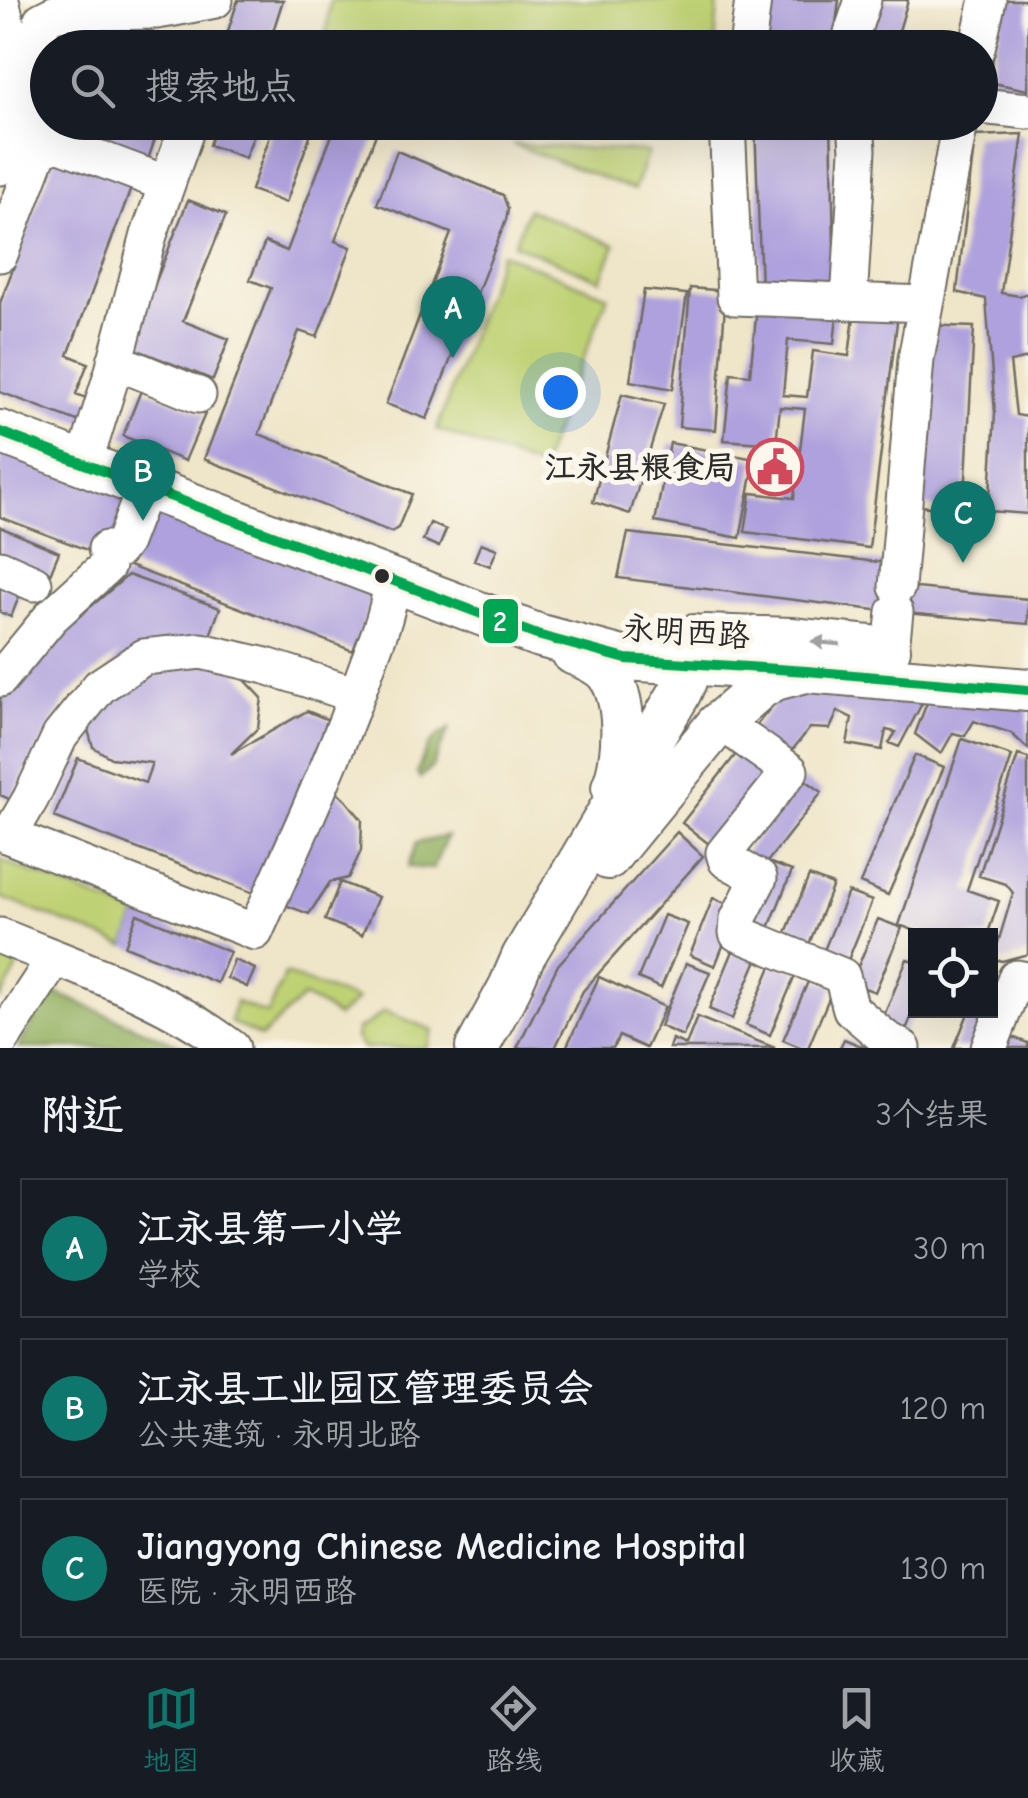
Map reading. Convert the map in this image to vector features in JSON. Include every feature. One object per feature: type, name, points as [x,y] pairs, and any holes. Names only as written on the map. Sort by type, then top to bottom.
[{"type":"main road","points":[[0,432],[407,586]]},
{"type":"main road","name":"永明西路","points":[[407,586],[537,635],[626,659],[792,639],[894,616],[1028,662]]},
{"type":"main road","name":"永明西路","points":[[407,586],[807,671],[1028,690]]},
{"type":"main road","points":[[537,635],[596,663],[610,675],[623,730],[619,774],[568,880]]},
{"type":"main road","points":[[476,1048],[523,957],[702,650]]},
{"type":"main road","points":[[539,946],[692,696],[702,650]]},
{"type":"main road","points":[[510,987],[658,794],[722,722],[761,687],[807,671]]},
{"type":"street","points":[[0,167],[8,147],[14,56],[1,0]]},
{"type":"street","points":[[40,30],[42,20],[56,12],[87,6],[157,11],[173,4],[215,0]]},
{"type":"street","points":[[732,30],[735,0]]},
{"type":"street","points":[[749,30],[753,0]]},
{"type":"street","points":[[853,30],[863,0]]},
{"type":"street","points":[[981,30],[988,0]]},
{"type":"street","points":[[998,108],[1028,110]]},
{"type":"street","points":[[0,254],[40,150],[40,140]]},
{"type":"street","points":[[84,464],[149,235],[183,140]]},
{"type":"street","points":[[729,140],[743,297]]},
{"type":"street","points":[[743,297],[744,140]]},
{"type":"street","points":[[850,302],[857,140]]},
{"type":"street","points":[[894,616],[916,360],[957,140]]},
{"type":"street","points":[[40,150],[56,144],[167,184]]},
{"type":"street","points":[[743,297],[926,304]]},
{"type":"street","points":[[115,361],[198,395]]},
{"type":"street","points":[[0,680],[106,558],[118,550],[145,487]]},
{"type":"street","points":[[0,568],[34,582]]},
{"type":"street","points":[[356,695],[266,666],[201,651],[144,658],[100,686],[60,736],[30,798],[4,835],[254,932],[338,746],[356,695],[390,598],[407,586]]},
{"type":"street","points":[[722,722],[790,771],[724,854],[726,860],[759,878],[738,919],[736,933],[842,976],[851,1009],[885,1038],[904,1048]]},
{"type":"street","points":[[0,936],[156,1002],[202,1026],[232,1048]]},
{"type":"street","points":[[0,1042],[55,958]]},
{"type":"street","points":[[989,1048],[1016,978],[1028,980]]},
{"type":"green space","points":[[330,0],[718,0],[716,30],[327,30]]},
{"type":"green space","points":[[512,144],[648,152],[634,190]]},
{"type":"green space","points":[[528,209],[615,245],[601,280],[514,244]]},
{"type":"green space","points":[[501,253],[608,296],[540,468],[437,429]]},
{"type":"green space","points":[[449,729],[432,767],[420,778],[417,773],[428,747]]},
{"type":"green space","points":[[447,836],[433,869],[408,867],[416,843]]},
{"type":"green space","points":[[0,860],[137,914],[125,946],[0,897]]},
{"type":"green space","points":[[0,944],[14,955],[17,969],[0,1000]]},
{"type":"green space","points":[[285,974],[357,1000],[337,1017],[303,997],[261,1037],[230,1022],[236,1002],[267,1014]]},
{"type":"green space","points":[[51,991],[186,1048],[18,1048]]},
{"type":"green space","points":[[384,1011],[433,1030],[427,1048],[363,1048],[356,1038],[357,1029]]},
{"type":"building","points":[[238,0],[283,0],[273,30],[228,30]]},
{"type":"building","points":[[765,0],[839,0],[835,30],[759,30]]},
{"type":"building","points":[[878,0],[908,0],[899,30],[869,30]]},
{"type":"building","points":[[1006,0],[1028,0],[1028,90],[998,84],[998,36]]},
{"type":"building","points":[[1023,134],[1001,293],[1028,293],[1028,358],[1010,362],[1016,415],[1028,417],[1028,514],[989,511],[995,413],[986,299],[957,292],[975,140],[998,140],[998,135]]},
{"type":"building","points":[[88,140],[155,140],[144,171],[84,150]]},
{"type":"building","points":[[211,140],[252,140],[245,158],[209,145]]},
{"type":"building","points":[[269,140],[309,140],[286,203],[251,190]]},
{"type":"building","points":[[330,140],[374,140],[335,241],[351,247],[317,337],[299,331],[259,434],[412,494],[398,528],[391,532],[204,459],[271,288],[250,280],[265,242],[287,251]]},
{"type":"building","points":[[756,140],[831,140],[835,286],[761,289]]},
{"type":"building","points":[[59,148],[135,178],[68,355],[88,363],[76,394],[94,401],[85,424],[0,392],[0,303]]},
{"type":"building","points":[[397,151],[503,195],[508,209],[427,419],[386,404],[451,233],[377,204]]},
{"type":"building","points":[[188,200],[226,215],[183,321],[229,339],[213,380],[130,347]]},
{"type":"building","points":[[690,288],[726,291],[716,430],[679,427]]},
{"type":"building","points":[[644,290],[687,294],[673,389],[630,381]]},
{"type":"building","points":[[758,298],[838,306],[834,344],[788,340],[783,395],[807,397],[813,351],[849,356],[855,308],[898,314],[869,548],[745,532],[751,493],[794,498],[805,409],[780,407],[776,444],[724,440],[731,373],[750,375]]},
{"type":"building","points":[[922,325],[974,327],[966,478],[957,509],[904,505]]},
{"type":"building","points":[[142,388],[205,414],[185,461],[123,436]]},
{"type":"building","points":[[622,394],[664,404],[630,514],[593,502]]},
{"type":"building","points":[[670,443],[755,459],[740,538],[655,522]]},
{"type":"building","points":[[0,445],[377,589],[353,651],[0,517]]},
{"type":"building","points":[[430,523],[446,530],[439,547],[423,540]]},
{"type":"building","points":[[0,527],[59,552],[48,579],[0,559]]},
{"type":"building","points":[[628,533],[887,563],[885,585],[1028,599],[1028,624],[883,611],[618,578]]},
{"type":"building","points":[[481,543],[497,549],[490,566],[474,560]]},
{"type":"building","points":[[128,575],[220,608],[208,641],[262,698],[258,728],[231,754],[307,711],[341,725],[329,751],[309,767],[362,820],[361,851],[348,878],[330,882],[309,914],[54,817],[78,758],[145,783],[152,763],[111,758],[93,747],[84,716],[119,653],[67,696],[11,800],[0,795],[0,699],[29,659]]},
{"type":"building","points":[[0,580],[22,589],[11,617],[0,612]]},
{"type":"building","points":[[794,679],[927,694],[899,747],[889,743],[896,732],[886,730],[882,750],[847,744],[852,718],[838,711],[830,729],[810,728],[785,759],[751,732]]},
{"type":"building","points":[[931,692],[1028,705],[1028,749],[1011,733],[974,721],[965,736],[953,733],[941,754],[915,734]]},
{"type":"building","points":[[962,739],[1012,756],[967,890],[999,901],[990,928],[899,925]]},
{"type":"building","points":[[744,744],[780,772],[718,851],[682,823]]},
{"type":"building","points":[[915,755],[944,767],[888,895],[860,883]]},
{"type":"building","points":[[1018,755],[1028,758],[1028,954],[998,960],[998,942],[1013,893],[1006,884],[979,876]]},
{"type":"building","points":[[804,779],[822,792],[760,871],[742,857]]},
{"type":"building","points":[[677,832],[703,856],[583,991],[555,1048],[517,1048],[558,965]]},
{"type":"building","points":[[768,862],[792,871],[766,935],[742,925]]},
{"type":"building","points":[[809,876],[833,885],[807,949],[783,940]]},
{"type":"building","points":[[340,882],[378,897],[362,935],[325,920]]},
{"type":"building","points":[[848,892],[872,901],[846,965],[822,955]]},
{"type":"building","points":[[713,898],[738,908],[715,966],[690,955]]},
{"type":"building","points":[[137,914],[230,952],[217,983],[125,946]]},
{"type":"building","points":[[664,915],[688,924],[661,988],[638,978]]},
{"type":"building","points":[[878,919],[902,928],[875,992],[851,983]]},
{"type":"building","points":[[735,946],[759,955],[732,1019],[709,1009]]},
{"type":"building","points":[[908,959],[911,1018],[905,1032],[881,1023]]},
{"type":"building","points":[[234,960],[255,969],[247,987],[227,978]]},
{"type":"building","points":[[773,962],[797,971],[770,1035],[746,1025]]},
{"type":"building","points":[[686,963],[710,972],[683,1036],[660,1026]]},
{"type":"building","points":[[599,977],[665,1007],[646,1048],[619,1036],[613,1048],[566,1048]]},
{"type":"building","points":[[810,977],[834,986],[808,1048],[802,1048],[783,1040]]},
{"type":"building","points":[[697,1017],[775,1048],[669,1048],[672,1039],[686,1045]]},
{"type":"building","points":[[966,1018],[988,1018],[981,1048],[954,1048]]},
{"type":"building","points":[[1001,1033],[1028,1043],[1028,1048],[996,1048]]},
{"type":"building","points":[[844,1039],[866,1048],[840,1048]]},
{"type":"transit line","name":"2","points":[[0,432],[537,635],[626,659],[1028,690]]},
{"type":"place","name":"江永县第一小学","points":[[453,358]]},
{"type":"place","name":"江永县粮食局","points":[[775,467]]},
{"type":"place","name":"江永县工业园区管理委员会","points":[[143,521]]},
{"type":"place","name":"Jiangyong Chinese Medicine Hospital","points":[[963,563]]}]
